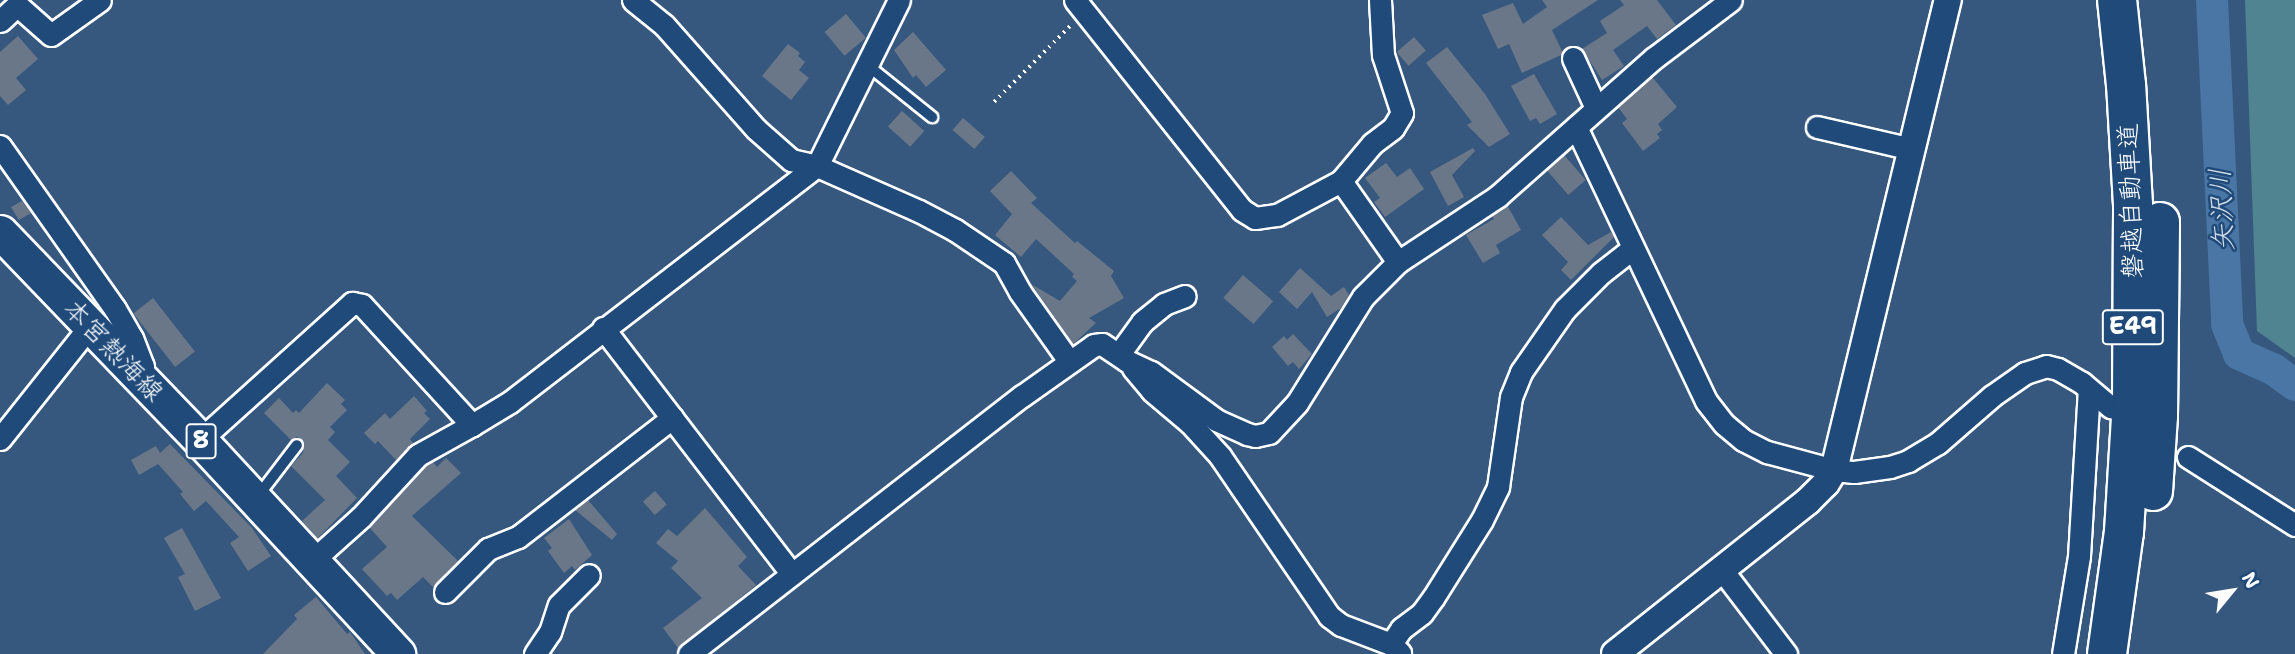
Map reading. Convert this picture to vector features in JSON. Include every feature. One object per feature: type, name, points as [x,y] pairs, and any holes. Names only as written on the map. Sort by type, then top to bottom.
[{"type":"highway","name":"磐越自動車道","points":[[2107,654],[2124,532],[2132,403],[2133,205],[2126,85],[2116,0]]},
{"type":"highway","name":"磐越自動車道","points":[[2134,654],[2150,530],[2158,416],[2160,306],[2160,200],[2144,0]]},
{"type":"main road","name":"本宮熱海線","points":[[0,232],[200,440],[398,654]]},
{"type":"street","points":[[0,21],[18,5],[51,35],[100,0]]},
{"type":"street","points":[[633,0],[664,24],[774,146],[791,159],[817,166],[943,223],[1003,263],[1020,292],[1069,360]]},
{"type":"street","points":[[312,561],[360,517],[418,455],[510,401],[817,166],[899,0]]},
{"type":"street","points":[[1080,6],[1242,210],[1255,218],[1278,215],[1341,181],[1371,144],[1392,128],[1402,113],[1383,55],[1380,0]]},
{"type":"street","points":[[689,654],[1069,360],[1102,344],[1151,372],[1216,420],[1247,434],[1262,435],[1287,418],[1363,297],[1398,262],[1497,196],[1596,108],[1731,0]]},
{"type":"street","points":[[1615,654],[1808,501],[1834,470],[1948,0]]},
{"type":"street","points":[[1573,58],[1596,108]]},
{"type":"street","points":[[1576,127],[1706,401],[1724,424],[1743,440],[1767,452],[1834,470],[1854,472],[1908,461],[1938,443],[1992,396],[2037,367],[2059,369],[2111,407]]},
{"type":"street","points":[[1817,127],[1912,149]]},
{"type":"street","points":[[0,146],[115,309],[139,356],[144,381]]},
{"type":"street","points":[[1341,181],[1398,262]]},
{"type":"street","points":[[1123,357],[1152,391],[1190,423],[1220,456],[1329,616],[1341,625],[1396,649],[1401,629],[1422,613],[1433,598],[1482,520],[1498,487],[1511,397],[1521,372],[1565,309],[1601,273],[1632,249]]},
{"type":"street","points":[[1123,357],[1142,322],[1164,304],[1185,296]]},
{"type":"street","points":[[200,440],[352,303],[362,305],[472,425]]},
{"type":"street","points":[[0,439],[90,326]]},
{"type":"street","points":[[603,328],[792,574]]},
{"type":"street","points":[[2063,654],[2079,556],[2089,389]]},
{"type":"street","points":[[445,592],[488,550],[518,537],[672,418]]},
{"type":"street","points":[[2188,457],[2295,525]]},
{"type":"street","points":[[1722,570],[1786,654]]},
{"type":"street","points":[[535,654],[550,632],[559,605],[589,575]]},
{"type":"lane","points":[[866,65],[932,117]]},
{"type":"lane","points":[[255,500],[297,445]]},
{"type":"path","points":[[993,102],[1080,6]]},
{"type":"green space","points":[[2245,0],[2295,0],[2295,358],[2257,331]]},
{"type":"building","points":[[1542,0],[1598,0],[1552,30],[1562,51],[1561,55],[1522,73],[1509,44],[1498,49],[1482,15],[1513,3],[1523,24],[1547,7]]},
{"type":"building","points":[[1620,0],[1657,0],[1676,25],[1657,39],[1647,26],[1613,50],[1624,66],[1602,80],[1582,49],[1607,33],[1600,21],[1624,5]]},
{"type":"building","points":[[846,14],[866,38],[844,56],[825,32]]},
{"type":"building","points":[[913,32],[946,70],[926,87],[916,75],[913,78],[894,50]]},
{"type":"building","points":[[18,36],[38,59],[16,78],[26,90],[8,105],[0,96],[0,52]]},
{"type":"building","points":[[1414,37],[1426,51],[1408,66],[1397,52]]},
{"type":"building","points":[[788,44],[800,53],[798,56],[805,62],[799,70],[809,78],[791,100],[762,76]]},
{"type":"building","points":[[1447,47],[1485,94],[1510,134],[1489,147],[1467,125],[1472,122],[1426,63]]},
{"type":"building","points":[[1534,74],[1557,114],[1540,124],[1536,118],[1530,121],[1511,86]]},
{"type":"building","points":[[1652,77],[1677,107],[1658,124],[1662,130],[1657,134],[1660,138],[1643,151],[1622,123],[1627,119],[1618,107]]},
{"type":"building","points":[[902,111],[924,131],[910,147],[888,127]]},
{"type":"building","points":[[963,118],[985,137],[974,149],[953,130]]},
{"type":"building","points":[[1473,148],[1475,151],[1452,175],[1464,197],[1448,206],[1430,172]]},
{"type":"building","points":[[1564,155],[1586,180],[1568,195],[1547,170]]},
{"type":"building","points":[[1386,163],[1397,177],[1410,168],[1424,189],[1385,217],[1374,202],[1380,198],[1365,178]]},
{"type":"building","points":[[1011,171],[1037,198],[1031,203],[1075,243],[1077,241],[1114,271],[1111,276],[1124,298],[1089,318],[1096,323],[1073,344],[1031,284],[1060,301],[1077,281],[1072,277],[1074,274],[1036,239],[1021,257],[995,235],[1012,214],[990,191]]},
{"type":"building","points":[[22,201],[31,213],[19,220],[11,207]]},
{"type":"building","points":[[1507,205],[1521,230],[1496,245],[1500,253],[1483,263],[1466,235],[1494,219],[1492,216]]},
{"type":"building","points":[[1561,217],[1588,245],[1611,232],[1614,237],[1571,280],[1561,270],[1568,262],[1542,235]]},
{"type":"building","points":[[1300,268],[1331,296],[1344,287],[1349,295],[1341,308],[1327,317],[1312,292],[1297,309],[1279,292]]},
{"type":"building","points":[[1243,275],[1273,301],[1254,324],[1223,298]]},
{"type":"building","points":[[153,298],[195,352],[175,367],[133,313]]},
{"type":"building","points":[[1293,334],[1312,354],[1299,369],[1293,362],[1288,366],[1272,347],[1284,336],[1287,340]]},
{"type":"building","points":[[327,383],[345,400],[341,404],[347,410],[330,427],[335,432],[328,440],[350,462],[336,476],[357,498],[317,539],[302,521],[325,500],[291,466],[303,453],[304,441],[297,437],[291,440],[264,413],[279,398],[293,413],[296,410],[299,413]]},
{"type":"building","points":[[414,396],[427,411],[424,413],[430,419],[410,439],[413,443],[396,460],[378,441],[375,444],[364,433],[385,413],[390,419]]},
{"type":"building","points":[[170,444],[252,528],[271,556],[248,571],[230,543],[239,537],[206,501],[194,511],[180,494],[183,492],[158,464],[139,475],[131,460],[156,446],[160,453]]},
{"type":"building","points":[[446,458],[461,473],[412,516],[458,561],[433,587],[423,577],[397,600],[391,593],[387,596],[362,569],[387,547],[369,527],[426,465],[433,462],[437,467]]},
{"type":"building","points":[[655,491],[667,505],[655,515],[643,501]]},
{"type":"building","points":[[588,500],[617,534],[612,540],[575,510]]},
{"type":"building","points":[[705,508],[747,557],[738,566],[756,585],[678,648],[663,628],[702,598],[671,568],[678,561],[656,543],[668,529],[677,536]]},
{"type":"building","points":[[569,519],[592,555],[575,570],[572,566],[564,573],[548,551],[552,548],[544,538]]},
{"type":"building","points":[[182,528],[221,598],[195,611],[178,577],[185,574],[164,538]]},
{"type":"building","points":[[316,597],[347,634],[350,632],[365,654],[263,654],[297,619],[294,615]]},
{"type":"waterway","name":"矢沢川","points":[[2212,0],[2227,324],[2239,354],[2273,369],[2295,385]]}]
